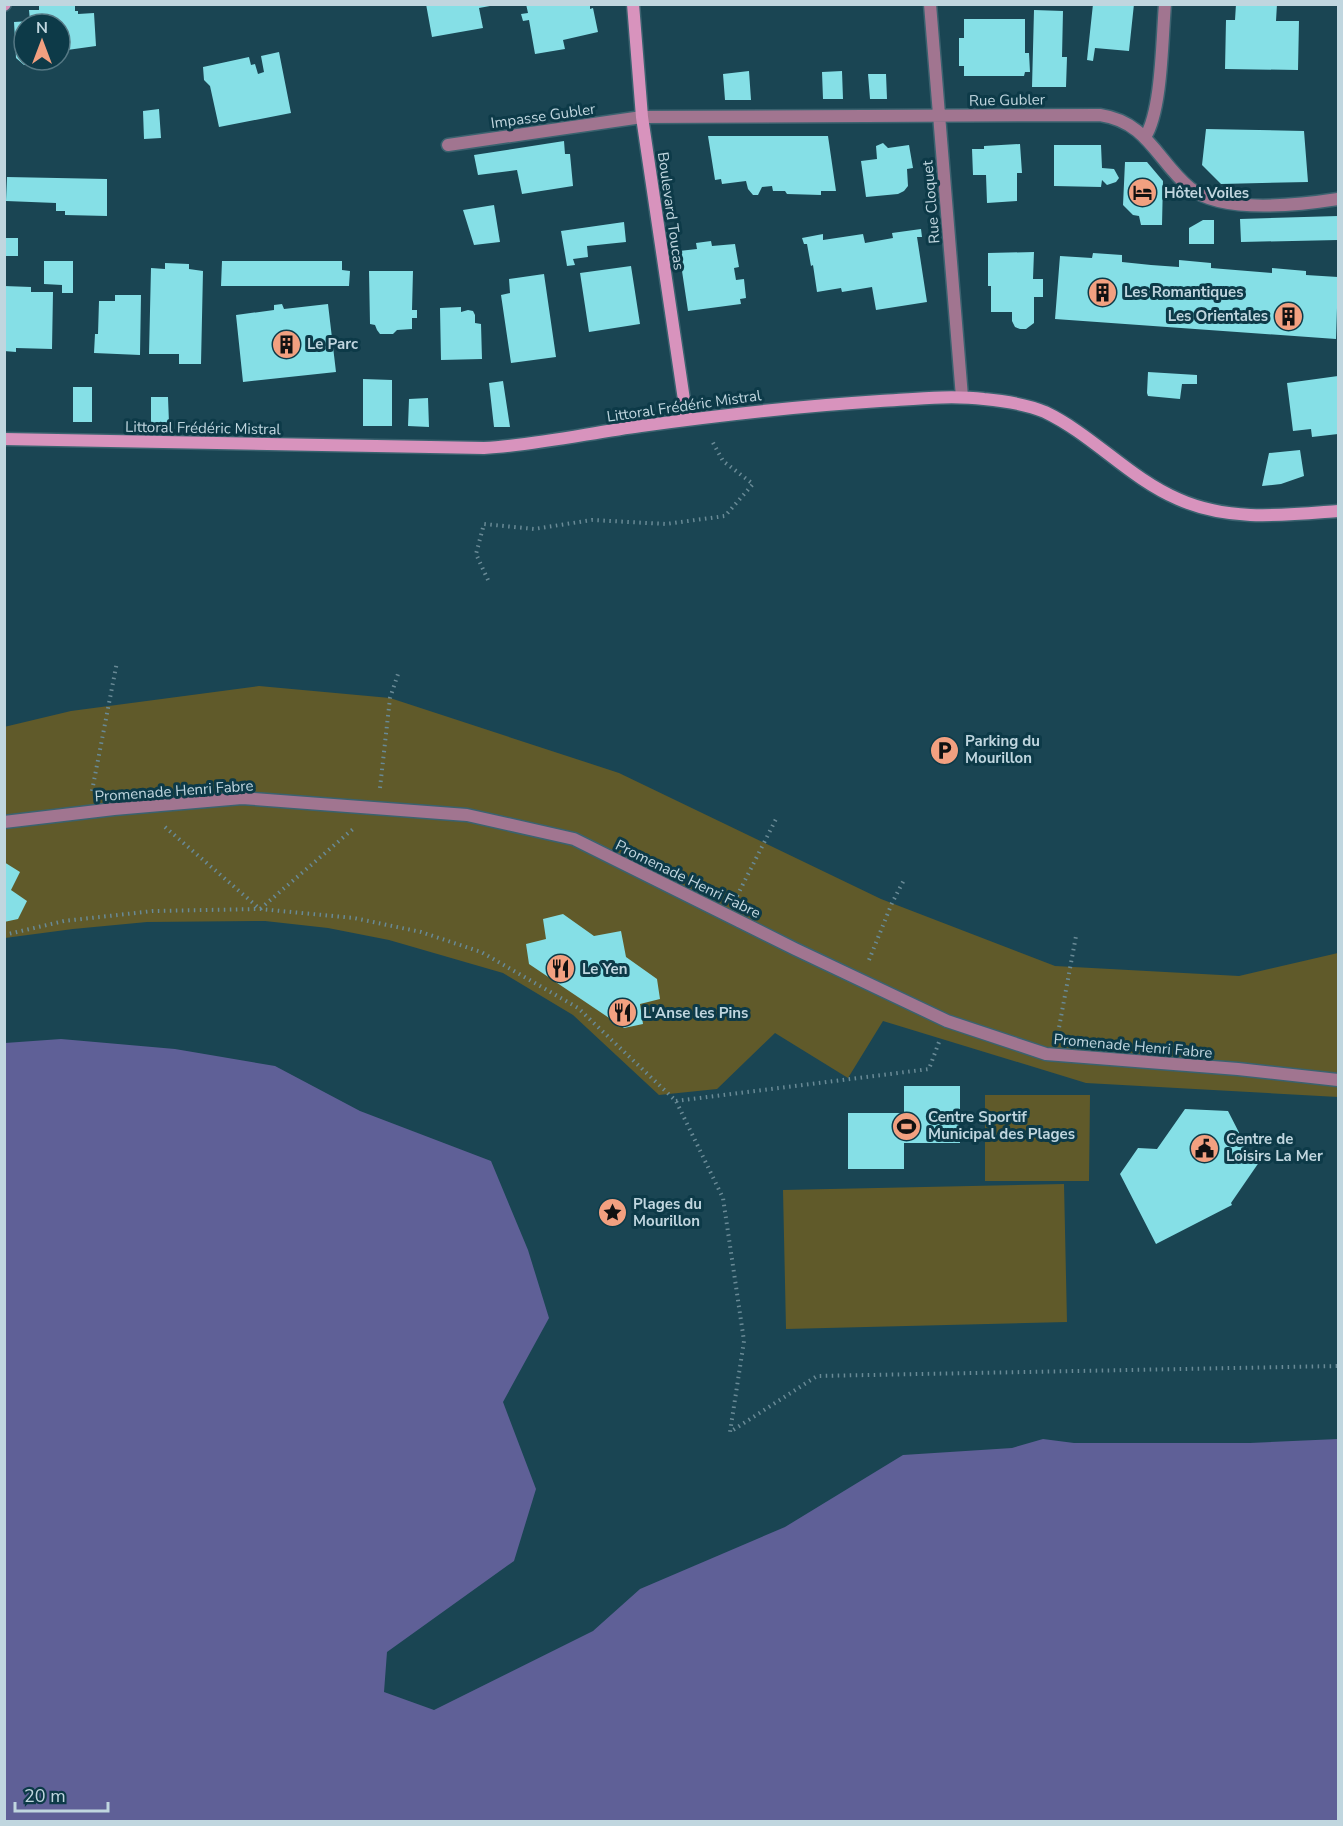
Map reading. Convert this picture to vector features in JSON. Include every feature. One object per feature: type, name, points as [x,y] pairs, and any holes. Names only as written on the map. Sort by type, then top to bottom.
[{"type":"main road","name":"Boulevard Toucas","points":[[633,4],[642,117],[687,420]]},
{"type":"main road","name":"Littoral Frédéric Mistral","points":[[4,439],[484,448],[525,445],[639,426],[812,405],[962,397],[1014,403],[1045,412],[1070,427],[1145,481],[1187,503],[1243,515],[1338,512]]},
{"type":"street","name":"Rue Cloquet","points":[[930,4],[962,397]]},
{"type":"street","points":[[1145,137],[1152,125],[1156,108],[1165,4]]},
{"type":"street","name":"Rue Gubler","points":[[642,117],[1100,115],[1124,121],[1145,137],[1191,189],[1221,203],[1253,205],[1338,199]]},
{"type":"street","name":"Impasse Gubler","points":[[448,145],[642,117]]},
{"type":"street","name":"Promenade Henri Fabre","points":[[4,822],[242,798],[466,815],[574,839],[947,1021],[1054,1056],[1238,1069],[1338,1080]]},
{"type":"path","points":[[488,580],[476,554],[484,524],[534,529],[592,520],[666,524],[725,516],[753,484],[723,460],[709,436],[687,420]]},
{"type":"path","points":[[87,812],[117,662]]},
{"type":"path","points":[[260,909],[378,808],[390,698],[398,674]]},
{"type":"path","points":[[141,807],[260,909]]},
{"type":"path","points":[[727,915],[776,819]]},
{"type":"path","points":[[861,981],[892,903],[905,878]]},
{"type":"path","points":[[4,935],[64,921],[153,911],[260,909],[354,918],[421,932],[481,952],[578,1008],[676,1101],[723,1198],[744,1341],[730,1432],[817,1376],[1338,1366]]},
{"type":"path","points":[[1054,1056],[1076,936]]},
{"type":"path","points":[[676,1101],[929,1070],[947,1021]]},
{"type":"shaded area","points":[[259,686],[390,698],[619,773],[881,899],[1055,966],[1239,976],[1338,953],[1338,1097],[1086,1083],[883,1021],[848,1078],[775,1033],[717,1089],[659,1095],[573,1015],[503,973],[389,940],[328,928],[265,921],[147,922],[5,938],[4,727],[71,711]]},
{"type":"shaded area","points":[[985,1095],[1090,1095],[1089,1181],[985,1181]]},
{"type":"shaded area","points":[[1064,1184],[1067,1322],[786,1329],[783,1190]]},
{"type":"water","points":[[61,1039],[175,1049],[275,1066],[360,1111],[491,1161],[528,1250],[549,1318],[503,1402],[536,1489],[514,1561],[387,1652],[384,1692],[434,1710],[593,1631],[640,1589],[785,1527],[903,1455],[1012,1448],[1043,1439],[1074,1443],[1250,1443],[1338,1439],[1338,1821],[5,1821],[5,1043]]},
{"type":"building","points":[[39,4],[75,4],[75,11],[78,11],[78,14],[94,13],[96,46],[72,49],[72,12],[29,12],[29,10],[39,10]]},
{"type":"building","points":[[426,4],[490,4],[490,6],[479,8],[483,28],[432,37]]},
{"type":"building","points":[[526,4],[590,4],[598,32],[563,40],[565,49],[535,54],[529,20],[523,21],[521,14],[528,13]]},
{"type":"building","points":[[1093,4],[1134,4],[1129,51],[1095,48],[1093,61],[1087,60]]},
{"type":"building","points":[[1236,4],[1277,4],[1276,21],[1299,21],[1298,70],[1225,69],[1226,20],[1235,20]]},
{"type":"building","points":[[1034,10],[1063,11],[1062,57],[1067,57],[1066,87],[1032,87]]},
{"type":"building","points":[[964,19],[1025,19],[1025,53],[1029,53],[1030,72],[1025,72],[1024,76],[964,76],[964,66],[959,66],[959,38],[964,38]]},
{"type":"building","points":[[279,52],[291,113],[219,127],[210,86],[204,80],[203,67],[249,57],[251,65],[255,64],[258,74],[264,72],[261,56]]},
{"type":"building","points":[[749,71],[751,100],[725,100],[723,74]]},
{"type":"building","points":[[842,71],[843,99],[823,99],[822,72]]},
{"type":"building","points":[[868,74],[886,74],[887,99],[870,99]]},
{"type":"building","points":[[159,109],[161,138],[144,139],[143,111]]},
{"type":"building","points":[[1206,129],[1304,131],[1308,182],[1221,184],[1202,165]]},
{"type":"building","points":[[708,136],[828,136],[836,191],[821,191],[821,195],[787,194],[785,191],[773,191],[772,186],[762,187],[758,195],[753,195],[746,181],[722,184],[721,179],[715,180]]},
{"type":"building","points":[[564,141],[565,154],[570,154],[573,186],[522,194],[517,170],[478,175],[474,155]]},
{"type":"building","points":[[883,143],[888,148],[909,145],[913,168],[907,169],[908,186],[898,194],[866,197],[861,161],[877,159],[876,146]]},
{"type":"building","points":[[1020,144],[1022,173],[1017,173],[1017,201],[987,203],[986,175],[973,175],[972,149]]},
{"type":"building","points":[[1054,145],[1101,145],[1102,168],[1114,169],[1119,178],[1116,182],[1107,185],[1102,180],[1101,187],[1054,186]]},
{"type":"building","name":"Hôtel Voiles","points":[[1125,162],[1147,162],[1163,181],[1162,225],[1141,225],[1139,216],[1133,215],[1123,205]]},
{"type":"building","points":[[7,177],[107,179],[107,216],[65,215],[65,211],[56,211],[56,203],[6,201]]},
{"type":"building","points":[[494,205],[500,242],[474,245],[463,210]]},
{"type":"building","points":[[1338,216],[1338,240],[1241,242],[1240,219]]},
{"type":"building","points":[[1203,220],[1214,220],[1214,244],[1189,244],[1189,228]]},
{"type":"building","points":[[624,222],[626,242],[587,246],[588,257],[573,259],[575,265],[567,266],[561,231]]},
{"type":"building","points":[[921,229],[922,237],[917,237],[927,302],[876,310],[872,287],[842,292],[841,288],[817,292],[813,265],[811,266],[807,244],[804,244],[802,238],[823,234],[823,240],[863,234],[865,243],[893,238],[892,233]]},
{"type":"building","points":[[4,238],[18,238],[18,256],[4,256]]},
{"type":"building","points":[[711,241],[712,246],[735,244],[739,267],[734,268],[736,280],[744,279],[746,298],[740,299],[741,304],[688,311],[679,251],[697,249],[696,243]]},
{"type":"building","points":[[1034,252],[1033,279],[1043,279],[1043,297],[1034,297],[1034,323],[1026,329],[1020,329],[1015,327],[1012,321],[1012,312],[991,312],[988,253]]},
{"type":"building","points":[[1093,253],[1122,255],[1122,262],[1151,265],[1179,267],[1179,260],[1211,263],[1211,268],[1272,273],[1272,268],[1306,271],[1306,275],[1338,277],[1336,339],[1055,319],[1060,256],[1092,258]]},
{"type":"building","points":[[44,261],[73,261],[73,293],[62,293],[62,285],[44,284]]},
{"type":"building","points":[[222,261],[342,261],[342,270],[350,271],[349,286],[221,286]]},
{"type":"building","points":[[165,263],[189,264],[189,269],[203,271],[201,364],[179,364],[179,354],[149,354],[151,268],[165,269]]},
{"type":"building","points":[[631,266],[640,324],[589,332],[580,273]]},
{"type":"building","points":[[369,271],[413,271],[412,310],[417,310],[417,318],[412,318],[412,329],[397,330],[393,334],[380,334],[375,325],[370,324]]},
{"type":"building","points":[[544,274],[556,357],[511,363],[501,295],[510,293],[509,279]]},
{"type":"building","points":[[4,286],[31,287],[31,292],[53,292],[52,349],[16,348],[16,352],[4,351]]},
{"type":"building","points":[[115,295],[141,295],[140,355],[94,353],[95,334],[98,334],[99,301],[115,301]]},
{"type":"building","name":"Le Parc","points":[[282,304],[284,309],[328,304],[336,372],[243,382],[236,315],[274,310],[274,305]]},
{"type":"building","points":[[461,307],[461,312],[473,311],[475,323],[481,324],[482,359],[441,360],[440,308]]},
{"type":"building","points":[[1148,372],[1197,375],[1197,384],[1182,384],[1180,399],[1148,396]]},
{"type":"building","points":[[1338,376],[1338,434],[1312,437],[1311,429],[1293,431],[1287,383]]},
{"type":"building","points":[[363,379],[392,380],[392,426],[363,426]]},
{"type":"building","points":[[503,381],[510,427],[494,427],[489,383]]},
{"type":"building","points":[[73,387],[92,387],[92,422],[73,422]]},
{"type":"building","points":[[151,397],[168,397],[169,423],[151,423]]},
{"type":"building","points":[[428,398],[429,427],[408,426],[409,399]]},
{"type":"building","points":[[1300,450],[1304,476],[1281,484],[1262,486],[1269,453]]},
{"type":"building","points":[[4,862],[20,872],[11,890],[27,901],[18,919],[4,922]]},
{"type":"building","points":[[563,914],[594,936],[621,931],[626,957],[657,979],[660,999],[640,1004],[643,1024],[624,1028],[529,964],[526,944],[546,939],[543,919]]},
{"type":"building","points":[[904,1086],[960,1086],[960,1143],[904,1143],[904,1169],[848,1169],[848,1113],[904,1113]]},
{"type":"building","points":[[1185,1109],[1228,1111],[1250,1154],[1264,1155],[1231,1203],[1232,1205],[1156,1244],[1120,1174],[1138,1148],[1157,1149]]},
{"type":"place","name":"Hôtel Voiles","points":[[1143,193]]},
{"type":"place","name":"Les Romantiques","points":[[1103,292]]},
{"type":"place","name":"Les Orientales","points":[[1289,316]]},
{"type":"place","name":"Le Parc","points":[[286,344]]},
{"type":"place","name":"Parking du Mourillon","points":[[944,750]]},
{"type":"place","name":"Le Yen","points":[[561,969]]},
{"type":"place","name":"L'Anse les Pins","points":[[622,1013]]},
{"type":"place","name":"Centre Sportif Municipal des Plages","points":[[907,1126]]},
{"type":"place","name":"Centre de Loisirs La Mer","points":[[1205,1148]]},
{"type":"place","name":"Plages du Mourillon","points":[[612,1213]]}]
